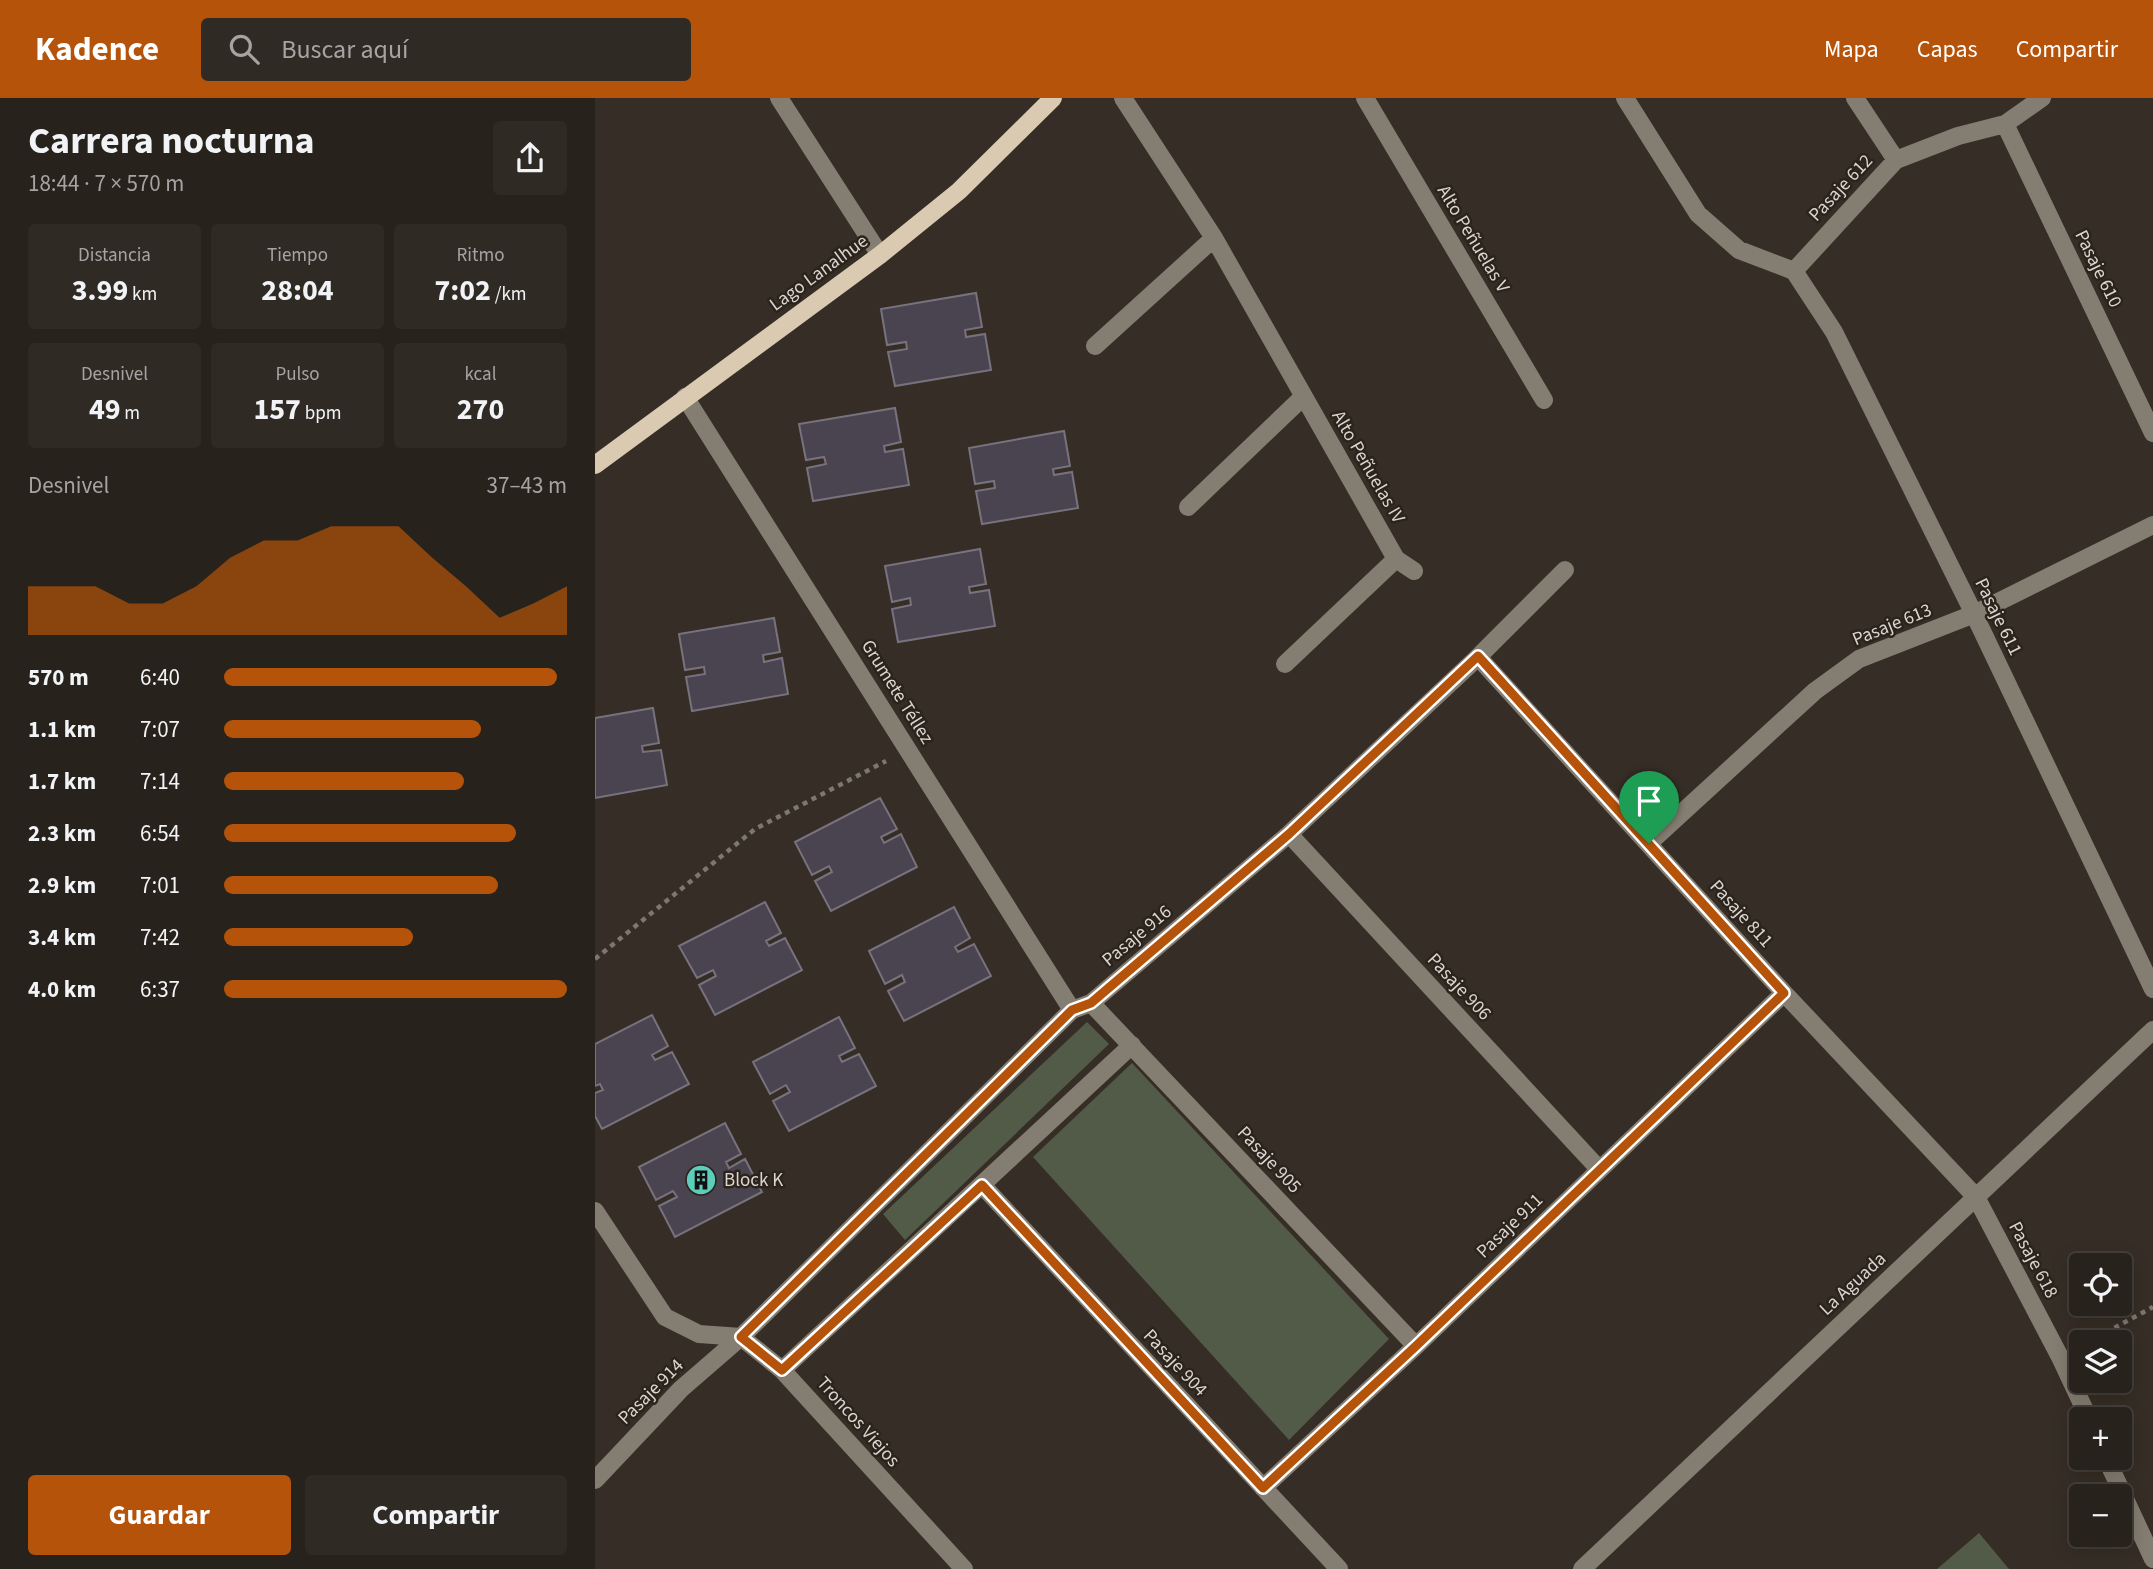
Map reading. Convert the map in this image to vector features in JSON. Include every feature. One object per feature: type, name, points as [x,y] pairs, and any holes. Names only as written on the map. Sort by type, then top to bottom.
[{"type":"main road","name":"Lago Lanalhue","points":[[595,465],[880,255],[958,191],[1053,98]]},
{"type":"street","points":[[779,98],[880,255]]},
{"type":"street","name":"Alto Peñuelas IV","points":[[1123,98],[1214,238],[1396,559],[1414,571]]},
{"type":"street","name":"Alto Peñuelas V","points":[[1365,98],[1544,401]]},
{"type":"street","points":[[1625,98],[1699,214],[1739,250],[1794,271]]},
{"type":"street","points":[[1855,98],[1895,160]]},
{"type":"street","name":"Pasaje 612","points":[[1794,271],[1895,160],[1958,136],[2005,124],[2042,98]]},
{"type":"street","name":"Pasaje 610","points":[[2005,124],[2153,433]]},
{"type":"street","points":[[1095,346],[1214,238]]},
{"type":"street","name":"Pasaje 611","points":[[1794,271],[1834,332],[1974,614],[2153,989]]},
{"type":"street","name":"Grumete Téllez","points":[[685,397],[1072,1010]]},
{"type":"street","points":[[1188,507],[1304,397]]},
{"type":"street","name":"Pasaje 613","points":[[1649,843],[1815,691],[1859,659],[1974,614],[2153,525]]},
{"type":"street","points":[[1285,664],[1396,559]]},
{"type":"street","name":"Pasaje 916","points":[[741,1337],[1072,1010],[1091,1003],[1289,834],[1565,570]]},
{"type":"street","name":"Pasaje 811","points":[[1478,656],[1784,993],[1976,1197]]},
{"type":"street","name":"Pasaje 906","points":[[1289,834],[1599,1169]]},
{"type":"street","name":"Pasaje 911","points":[[1263,1488],[1416,1346],[1784,993]]},
{"type":"street","name":"Pasaje 905","points":[[1091,1003],[1416,1346]]},
{"type":"street","name":"La Aguada","points":[[1582,1569],[2153,1030]]},
{"type":"street","points":[[782,1370],[1132,1045]]},
{"type":"street","name":"Pasaje 904","points":[[982,1185],[1339,1569]]},
{"type":"street","name":"Pasaje 618","points":[[1976,1197],[2083,1407]]},
{"type":"street","points":[[595,1211],[666,1317],[699,1334],[741,1337]]},
{"type":"street","name":"Troncos Viejos","points":[[741,1337],[782,1370],[964,1569]]},
{"type":"street","name":"Pasaje 914","points":[[595,1479],[681,1390],[741,1337]]},
{"type":"street","points":[[2112,1470],[2153,1559]]},
{"type":"path","points":[[595,958],[755,829],[909,749]]},
{"type":"path","points":[[2110,1330],[2153,1307]]},
{"type":"green space","points":[[1087,1022],[1109,1044],[905,1240],[883,1214]]},
{"type":"green space","points":[[1132,1063],[1389,1339],[1289,1440],[1033,1157]]},
{"type":"green space","points":[[1979,1533],[2009,1569],[1937,1569]]},
{"type":"building","points":[[976,293],[982,327],[965,330],[966,337],[985,334],[991,370],[895,386],[888,352],[907,349],[906,342],[887,345],[881,309]]},
{"type":"building","points":[[895,408],[901,442],[884,446],[885,452],[903,449],[909,485],[813,501],[807,468],[826,464],[824,457],[806,460],[799,424]]},
{"type":"building","points":[[1064,431],[1070,466],[1053,469],[1054,475],[1072,472],[1078,508],[982,524],[976,491],[995,488],[994,481],[975,484],[969,448]]},
{"type":"building","points":[[980,549],[986,584],[969,587],[970,593],[989,590],[995,626],[898,642],[892,609],[911,605],[910,598],[892,602],[885,566]]},
{"type":"building","points":[[774,618],[780,652],[763,655],[764,662],[782,658],[788,694],[692,711],[686,677],[705,674],[704,667],[685,670],[679,634]]},
{"type":"building","points":[[653,708],[659,743],[642,746],[643,752],[661,750],[667,785],[595,798],[595,718]]},
{"type":"building","points":[[880,798],[897,829],[881,837],[884,843],[901,834],[917,867],[831,911],[815,881],[832,872],[829,866],[812,875],[795,842]]},
{"type":"building","points":[[765,902],[781,933],[766,941],[769,946],[785,938],[802,970],[715,1015],[699,985],[716,976],[713,970],[697,978],[679,946]]},
{"type":"building","points":[[954,907],[970,938],[955,947],[958,952],[974,944],[991,976],[904,1021],[888,991],[905,982],[902,975],[885,984],[869,951]]},
{"type":"building","points":[[652,1015],[668,1046],[652,1055],[655,1060],[672,1052],[689,1084],[602,1129],[595,1116],[595,1093],[603,1090],[600,1084],[595,1086],[595,1044]]},
{"type":"building","points":[[839,1017],[855,1048],[839,1056],[842,1062],[859,1054],[876,1086],[789,1131],[773,1101],[790,1092],[786,1085],[770,1094],[753,1062]]},
{"type":"building","name":"Block K","points":[[725,1123],[741,1154],[726,1162],[729,1168],[745,1159],[762,1192],[675,1237],[659,1206],[677,1197],[673,1191],[656,1200],[639,1167]]},
{"type":"place","name":"Block K","points":[[701,1180]]},
{"type":"route","points":[[1478,656],[1649,843],[1784,993],[1416,1346],[1263,1488],[982,1185],[782,1370],[741,1337],[1072,1010],[1091,1003],[1289,834],[1478,656]]}]
